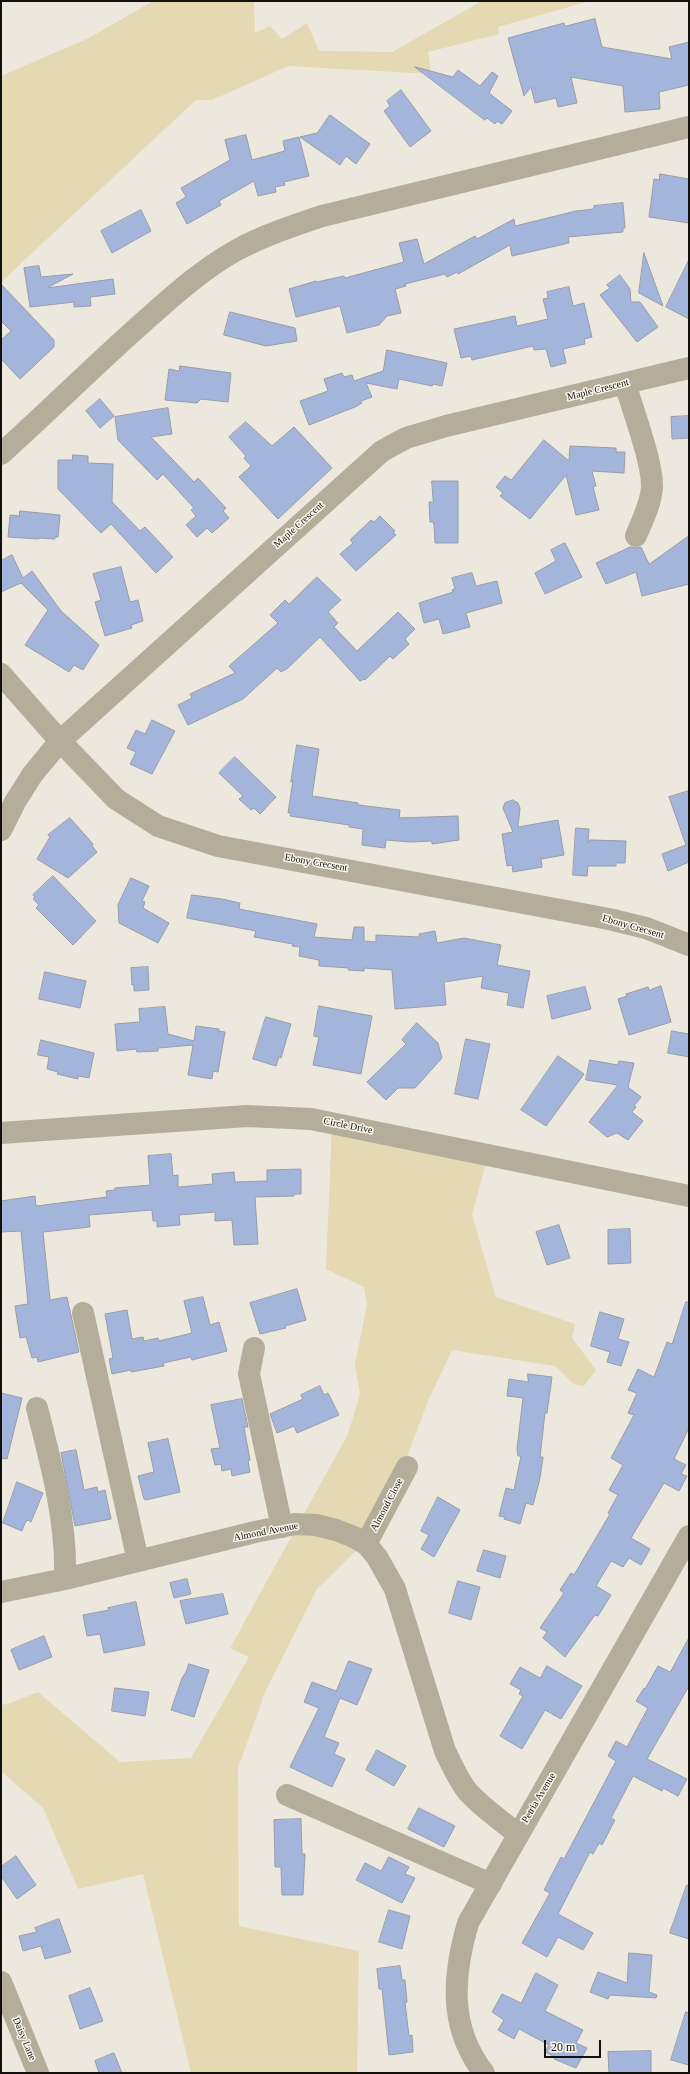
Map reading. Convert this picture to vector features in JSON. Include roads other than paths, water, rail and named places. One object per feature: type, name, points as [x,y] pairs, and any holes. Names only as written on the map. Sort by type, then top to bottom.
[{"type":"street","points":[[1,454],[100,360],[168,301],[214,264],[242,248],[274,233],[322,216],[689,127]]},
{"type":"street","name":"Maple Crescent","points":[[1,830],[15,802],[32,775],[60,741],[382,451],[406,438],[446,426],[689,368]]},
{"type":"street","points":[[625,383],[648,463],[652,486],[645,514],[636,536]]},
{"type":"street","name":"Ebony Crecsent","points":[[1,674],[60,741],[116,799],[158,826],[218,846],[609,919],[646,928],[689,945]]},
{"type":"street","name":"Circle Drive","points":[[1,1131],[247,1116],[311,1119],[689,1196]]},
{"type":"street","points":[[84,1313],[138,1561]]},
{"type":"street","points":[[254,1348],[250,1368],[251,1385],[282,1527]]},
{"type":"street","points":[[37,1408],[58,1502],[66,1557],[65,1579]]},
{"type":"street","name":"Almond Close","points":[[366,1544],[407,1467]]},
{"type":"street","name":"Almond Avenue","points":[[1,1592],[65,1579],[295,1524],[316,1525],[336,1530],[354,1537],[366,1544],[377,1557],[396,1589],[445,1751],[467,1790],[484,1808],[518,1834]]},
{"type":"street","name":"Petria Avenue","points":[[484,2073],[475,2062],[463,2036],[458,2011],[456,1980],[459,1956],[468,1923],[689,1536]]},
{"type":"street","points":[[287,1795],[491,1884]]},
{"type":"street","name":"Daisy Lane","points":[[1,1982],[38,2073]]}]
